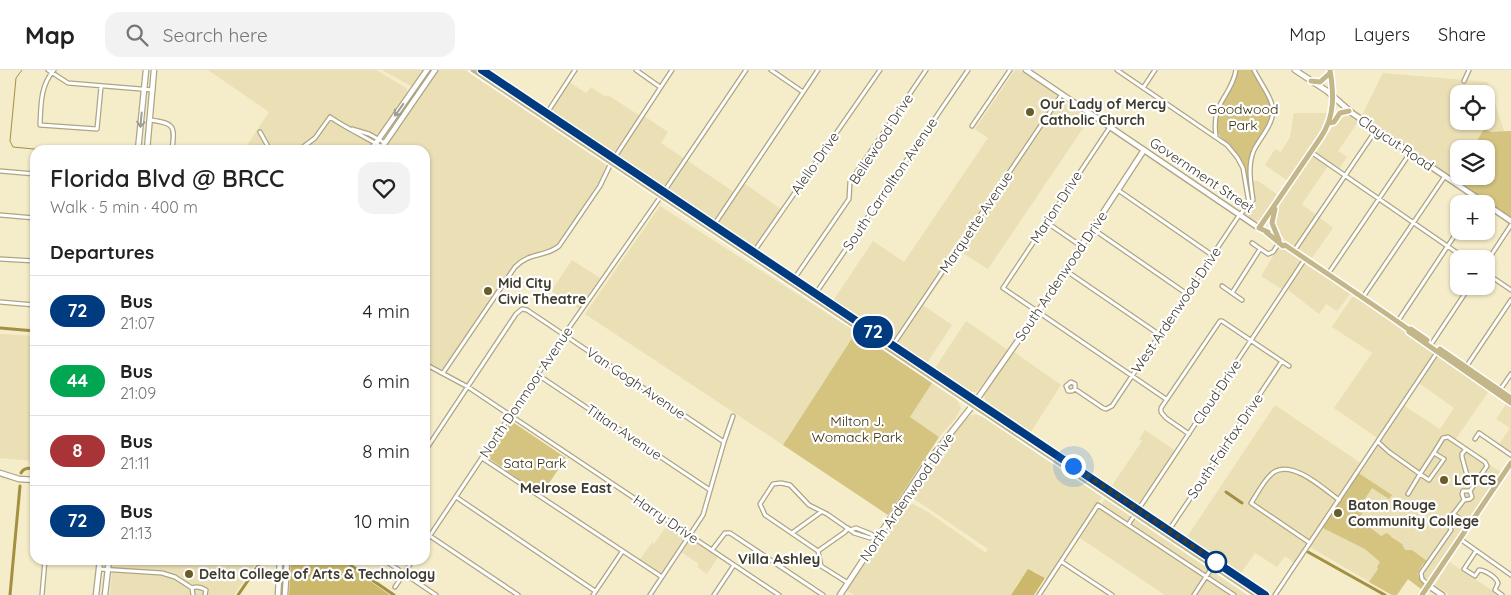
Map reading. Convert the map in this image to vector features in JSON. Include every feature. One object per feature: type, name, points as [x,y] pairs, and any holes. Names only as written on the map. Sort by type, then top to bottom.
[{"type":"main road","points":[[473,70],[546,113],[639,182],[662,194],[712,227],[1254,592]]},
{"type":"main road","points":[[482,70],[512,93],[612,161],[654,186],[662,194]]},
{"type":"main road","points":[[1311,81],[1320,82],[1330,71]]},
{"type":"main road","points":[[1259,228],[1329,123],[1333,97],[1330,71]]},
{"type":"main road","points":[[1329,123],[1334,122],[1340,113],[1349,111]]},
{"type":"main road","points":[[639,182],[654,186]]},
{"type":"main road","points":[[1274,207],[1272,224],[1279,241]]},
{"type":"main road","name":"Government Street","points":[[1259,228],[1398,321],[1419,339],[1466,367],[1511,398]]},
{"type":"main road","name":"Government Street","points":[[1408,329],[1411,328],[1432,343],[1511,403]]},
{"type":"main road","points":[[1419,339],[1429,344],[1432,343]]},
{"type":"main road","points":[[1422,595],[1511,463]]},
{"type":"main road","points":[[1137,512],[1169,530],[1213,566],[1254,592],[1265,595]]},
{"type":"street","points":[[48,70],[68,83],[152,90]]},
{"type":"street","points":[[138,145],[146,70]]},
{"type":"street","points":[[148,145],[154,70]]},
{"type":"street","points":[[374,145],[427,70]]},
{"type":"street","points":[[382,145],[435,70]]},
{"type":"street","points":[[546,113],[575,70]]},
{"type":"street","points":[[636,70],[660,87]]},
{"type":"street","points":[[443,373],[522,260],[531,256],[552,252],[560,246],[602,184],[612,161],[672,70]]},
{"type":"street","name":"North Donmoor Avenue","points":[[430,536],[564,335],[746,70]]},
{"type":"street","points":[[771,70],[803,92]]},
{"type":"street","points":[[712,227],[818,70]]},
{"type":"street","name":"Alello Drive","points":[[752,254],[880,70]]},
{"type":"street","name":"Bellewood Drive","points":[[792,281],[849,199],[850,182],[926,70]]},
{"type":"street","name":"South Carrollton Avenue","points":[[814,296],[968,70]]},
{"type":"street","points":[[972,126],[1010,70]]},
{"type":"street","name":"Government Street","points":[[1026,70],[1259,228]]},
{"type":"street","points":[[1117,70],[1216,136],[1233,150],[1240,162],[1249,203]]},
{"type":"street","points":[[1143,88],[1155,70]]},
{"type":"street","points":[[1216,136],[1216,114],[1232,84],[1236,70]]},
{"type":"street","name":"West Ardenwood Drive","points":[[1076,389],[1103,408],[1106,409],[1112,406],[1212,254],[1253,200],[1250,176],[1252,158],[1271,120],[1273,112],[1270,100],[1254,70]]},
{"type":"street","name":"Claycut Road","points":[[1295,70],[1349,111],[1445,176],[1468,195]]},
{"type":"street","points":[[1464,81],[1469,70]]},
{"type":"street","points":[[53,72],[42,90],[40,125],[97,129],[101,87]]},
{"type":"street","name":"Marquette Avenue","points":[[892,348],[1062,94]]},
{"type":"street","points":[[306,145],[315,138],[330,117],[348,129],[377,141],[380,145]]},
{"type":"street","points":[[150,120],[165,122],[172,126],[174,132],[173,145]]},
{"type":"street","points":[[382,145],[390,128],[390,123]]},
{"type":"street","name":"Marion Drive","points":[[1038,312],[1003,288],[1110,127]]},
{"type":"street","points":[[1293,251],[1376,130]]},
{"type":"street","points":[[260,132],[267,145]]},
{"type":"street","points":[[377,141],[380,145]]},
{"type":"street","name":"South Ardenwood Drive","points":[[974,403],[1038,312],[1144,150]]},
{"type":"street","points":[[1311,152],[1454,250]]},
{"type":"street","points":[[1328,274],[1410,153]]},
{"type":"street","points":[[0,170],[30,173]]},
{"type":"street","points":[[1363,297],[1445,176]]},
{"type":"street","points":[[1118,190],[1212,254]]},
{"type":"street","name":"Claycut Road","points":[[1495,210],[1511,220]]},
{"type":"street","points":[[0,215],[30,218]]},
{"type":"street","points":[[1046,222],[1081,246]]},
{"type":"street","points":[[1495,250],[1511,225]]},
{"type":"street","points":[[1092,230],[1187,294]]},
{"type":"street","points":[[1398,321],[1452,240]]},
{"type":"street","points":[[1252,243],[1268,254],[1273,252],[1279,241]]},
{"type":"street","points":[[1232,293],[1260,249]]},
{"type":"street","points":[[0,259],[30,261]]},
{"type":"street","name":"Cloud Drive","points":[[1128,525],[1305,259]]},
{"type":"street","points":[[1065,270],[1160,335]]},
{"type":"street","points":[[1495,279],[1511,290]]},
{"type":"street","points":[[1222,286],[1242,300]]},
{"type":"street","points":[[1432,343],[1464,295]]},
{"type":"street","points":[[1466,367],[1511,300]]},
{"type":"street","points":[[0,302],[30,304]]},
{"type":"street","name":"Van Gogh Avenue","points":[[468,387],[516,314],[522,309],[527,310],[724,442]]},
{"type":"street","points":[[1038,312],[1166,399]]},
{"type":"street","points":[[1189,434],[1166,418],[1161,412],[1161,408],[1220,321],[1289,366]]},
{"type":"street","points":[[1275,595],[1439,350]]},
{"type":"street","name":"South Fairfax Drive","points":[[1169,530],[1282,361]]},
{"type":"street","name":"Harry Drive","points":[[430,366],[468,387],[511,415],[779,595]]},
{"type":"street","points":[[1500,390],[1511,374]]},
{"type":"street","name":"Titian Avenue","points":[[538,375],[710,490]]},
{"type":"street","points":[[430,444],[468,387]]},
{"type":"street","name":"North Ardenwood Drive","points":[[840,595],[875,538],[927,463],[974,403]]},
{"type":"street","points":[[650,595],[703,515],[733,416]]},
{"type":"street","points":[[1475,439],[1479,432],[1511,455]]},
{"type":"street","points":[[1408,494],[1443,438],[1448,437],[1485,462],[1487,466],[1470,491]]},
{"type":"street","points":[[1378,442],[1388,452],[1430,480],[1444,459],[1434,453]]},
{"type":"street","points":[[1466,448],[1462,458],[1468,479],[1475,484]]},
{"type":"street","points":[[482,458],[662,578]]},
{"type":"street","points":[[1310,543],[1251,503],[1273,473],[1284,469],[1290,469],[1304,475],[1339,500]]},
{"type":"street","points":[[0,473],[19,479],[30,480]]},
{"type":"street","points":[[848,583],[822,566],[818,551],[765,515],[760,504],[773,484],[790,485],[804,502],[827,514],[849,529]]},
{"type":"street","points":[[1464,500],[1463,491],[1470,491]]},
{"type":"street","points":[[1442,595],[1422,579],[1421,573],[1450,530],[1448,521],[1464,500],[1472,497],[1470,491]]},
{"type":"street","points":[[456,497],[594,593],[622,552]]},
{"type":"street","points":[[1039,595],[1098,505],[1234,595]]},
{"type":"street","points":[[792,533],[821,512]]},
{"type":"street","points":[[1453,514],[1469,525]]},
{"type":"street","points":[[818,551],[849,529],[856,528],[871,534],[875,538]]},
{"type":"street","points":[[712,550],[724,533],[730,533],[823,595]]},
{"type":"street","points":[[430,536],[518,595]]},
{"type":"street","points":[[1460,539],[1511,575]]},
{"type":"street","points":[[1476,551],[1464,569],[1474,576],[1479,570],[1482,570],[1497,580],[1498,583],[1495,590],[1502,595]]},
{"type":"street","points":[[1062,562],[1112,595]]},
{"type":"street","points":[[42,595],[45,565]]},
{"type":"street","points":[[96,595],[99,565]]},
{"type":"street","points":[[105,595],[108,565]]},
{"type":"street","points":[[278,595],[280,565]]},
{"type":"street","points":[[285,595],[287,565]]},
{"type":"street","points":[[391,565],[436,595]]},
{"type":"street","points":[[395,588],[410,565]]},
{"type":"street","points":[[714,595],[734,565]]},
{"type":"street","points":[[1194,595],[1213,566]]},
{"type":"street","points":[[99,569],[162,573],[175,576],[192,588],[193,595]]},
{"type":"street","points":[[192,588],[196,586],[206,590],[205,595]]},
{"type":"shaded area","points":[[208,70],[376,70],[406,88],[408,92],[379,135],[354,127],[350,133],[372,145],[247,145],[269,112]]},
{"type":"shaded area","points":[[382,70],[424,70],[415,84],[411,86]]},
{"type":"shaded area","points":[[437,70],[465,70],[607,167],[601,183],[558,244],[552,250],[531,256],[516,267],[445,368],[441,369],[430,364],[430,145],[386,145]]},
{"type":"shaded area","points":[[1015,70],[1019,70],[1090,118],[988,269],[961,252],[923,305],[952,325],[927,363],[833,301],[873,241],[904,262],[988,138],[975,129]]},
{"type":"shaded area","points":[[1383,73],[1488,82],[1489,85],[1450,85],[1450,130],[1495,130],[1495,103],[1504,131],[1511,131],[1511,219],[1495,208],[1495,195],[1476,195],[1461,185],[1495,185],[1495,140],[1450,140],[1450,178],[1361,117]]},
{"type":"shaded area","points":[[569,82],[586,93],[591,87],[606,97],[608,95],[640,116],[613,153],[554,113],[552,107]]},
{"type":"shaded area","points":[[1294,113],[1328,113],[1319,136],[1288,181],[1265,165],[1275,149],[1281,152],[1290,137]]},
{"type":"shaded area","points":[[1345,113],[1358,122],[1338,151],[1347,157],[1339,169],[1316,152],[1338,119]]},
{"type":"shaded area","points":[[644,116],[668,132],[661,143],[734,192],[741,181],[782,210],[756,246],[752,246],[621,158],[619,155],[620,150]]},
{"type":"shaded area","points":[[1311,157],[1315,157],[1328,166],[1302,204],[1316,215],[1293,246],[1277,233],[1274,227],[1275,211]]},
{"type":"shaded area","points":[[1253,181],[1258,181],[1278,195],[1259,221],[1252,220],[1245,213],[1253,201]]},
{"type":"shaded area","points":[[660,206],[856,332],[783,445],[585,314]]},
{"type":"shaded area","points":[[1319,217],[1333,228],[1312,258],[1299,249],[1299,246]]},
{"type":"shaded area","points":[[1280,245],[1300,258],[1300,262],[1283,290],[1261,276]]},
{"type":"shaded area","points":[[572,260],[600,278],[579,309],[551,291]]},
{"type":"shaded area","points":[[1305,264],[1351,293],[1337,311],[1326,304],[1319,314],[1287,289]]},
{"type":"shaded area","name":"Baton Rouge Community College","points":[[1352,297],[1356,297],[1436,354],[1403,405],[1440,429],[1454,408],[1419,383],[1437,356],[1441,355],[1489,391],[1455,440],[1501,472],[1421,589],[1408,579],[1397,595],[1392,595],[1308,546],[1296,564],[1285,556],[1277,567],[1255,553],[1241,573],[1187,537],[1275,405],[1362,464],[1379,439],[1334,408],[1372,353],[1332,327]]},
{"type":"shaded area","points":[[966,321],[1008,350],[993,373],[976,392],[970,392],[935,368]]},
{"type":"shaded area","points":[[0,334],[30,336],[30,461],[0,458]]},
{"type":"shaded area","points":[[1013,351],[1061,385],[1030,433],[986,403],[984,395]]},
{"type":"shaded area","points":[[932,383],[957,400],[961,408],[955,419],[939,437],[910,417]]},
{"type":"shaded area","points":[[1507,403],[1511,406],[1511,455],[1498,446],[1510,428],[1496,419]]},
{"type":"shaded area","points":[[971,415],[983,417],[1102,497],[1047,579],[1034,571],[1019,581],[1011,595],[854,595],[846,590],[907,501],[928,512],[986,553],[988,549],[910,496],[942,448]]},
{"type":"shaded area","points":[[1145,430],[1177,452],[1138,510],[1109,490],[1142,441],[1139,439]]},
{"type":"shaded area","points":[[1105,499],[1247,595],[1165,595],[1080,538]]},
{"type":"shaded area","points":[[668,524],[686,537],[662,574],[660,574],[639,561]]},
{"type":"shaded area","points":[[691,539],[718,557],[707,574],[697,567],[699,564],[681,552]]},
{"type":"shaded area","points":[[1449,562],[1499,595],[1450,595],[1435,585]]},
{"type":"shaded area","points":[[113,565],[255,565],[234,595],[110,595]]},
{"type":"shaded area","points":[[291,565],[347,565],[390,595],[289,595]]},
{"type":"shaded area","points":[[1028,569],[1045,578],[1034,595],[1011,595]]},
{"type":"green space","name":"Goodwood Park","points":[[1237,70],[1252,70],[1272,110],[1270,119],[1251,155],[1251,199],[1249,198],[1242,162],[1239,156],[1220,136],[1216,128],[1217,116],[1233,84]]},
{"type":"green space","points":[[1483,130],[1491,132],[1511,131],[1511,219],[1495,208],[1495,195],[1477,195],[1463,185],[1495,185],[1495,140],[1477,140]]},
{"type":"green space","name":"Milton J. Womack Park","points":[[856,332],[932,383],[910,417],[939,437],[888,515],[783,445]]},
{"type":"green space","name":"Sata Park","points":[[511,421],[566,458],[541,495],[487,457]]},
{"type":"green space","points":[[1357,472],[1392,495],[1389,499],[1372,488],[1364,500],[1367,502],[1359,521],[1381,536],[1387,533],[1402,544],[1405,550],[1412,550],[1427,561],[1422,565],[1417,574],[1424,585],[1421,589],[1408,579],[1397,595],[1392,595],[1369,582],[1378,569],[1377,567],[1380,562],[1365,549],[1321,527]]},
{"type":"waterway","points":[[22,70],[16,78],[10,141],[13,147],[30,149]]},
{"type":"waterway","points":[[0,328],[30,331]]},
{"type":"waterway","points":[[21,473],[25,469],[30,468]]},
{"type":"waterway","points":[[10,595],[20,486]]},
{"type":"waterway","points":[[1226,492],[1242,503]]},
{"type":"waterway","points":[[1308,552],[1385,595]]},
{"type":"waterway","points":[[238,595],[259,565]]},
{"type":"waterway","points":[[350,565],[394,595]]},
{"type":"bus line","name":"72","points":[[482,70],[1265,595]]},
{"type":"place","name":"Our Lady of Mercy Catholic Church","points":[[1030,112]]},
{"type":"place","name":"Mid City Civic Theatre","points":[[488,291]]},
{"type":"place","name":"LCTCS","points":[[1444,480]]},
{"type":"place","name":"Baton Rouge Community College","points":[[1338,513]]},
{"type":"place","name":"Delta College of Arts & Technology","points":[[189,574]]},
{"type":"district","name":"Melrose East","points":[[566,488]]},
{"type":"district","name":"Villa Ashley","points":[[779,559]]},
{"type":"route","points":[[1073,466],[1216,562]]}]
